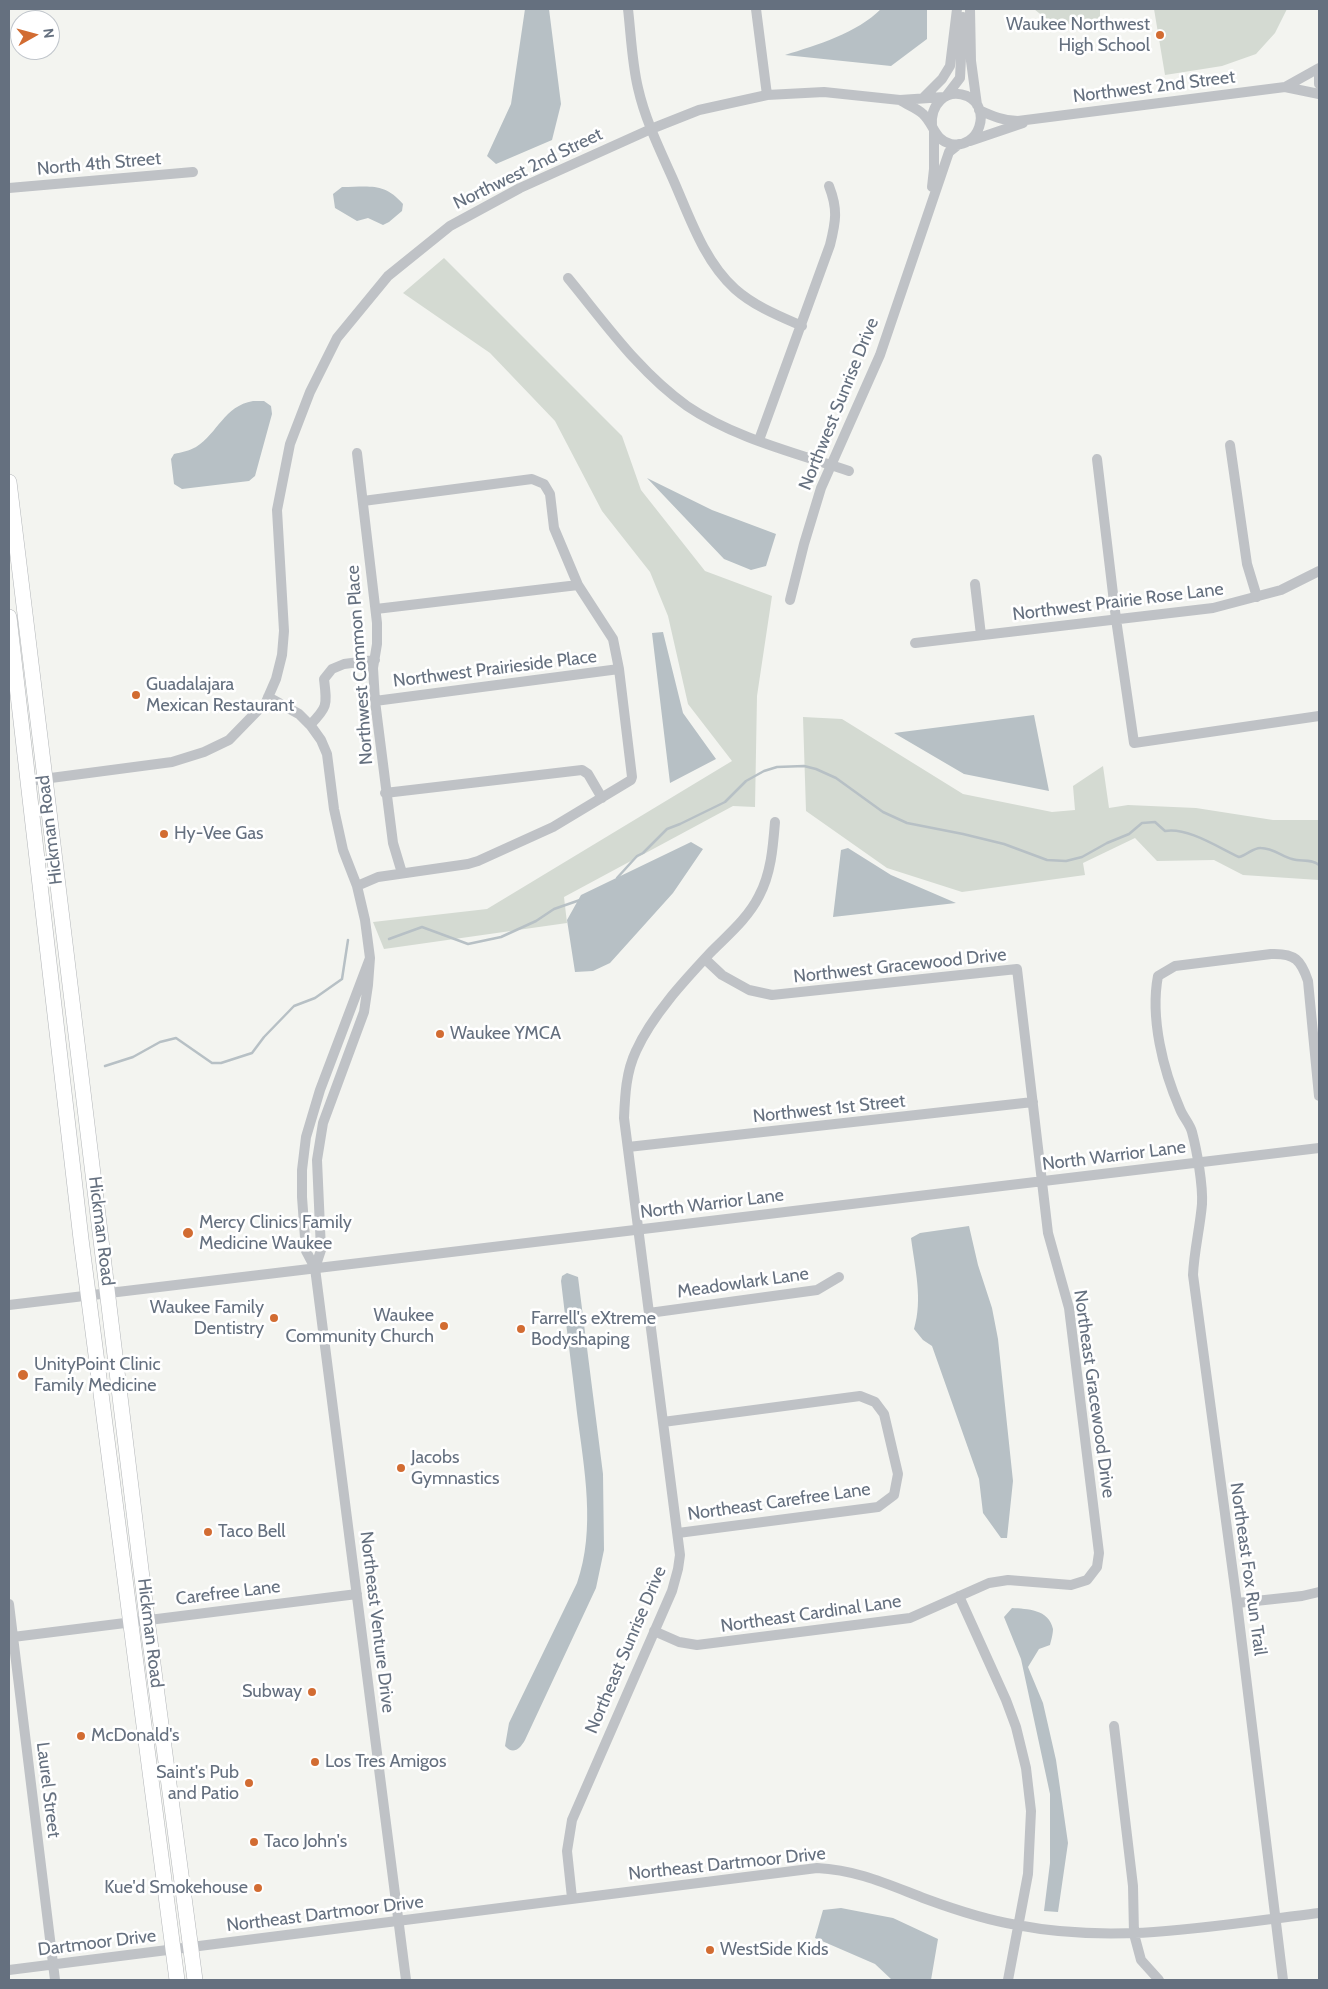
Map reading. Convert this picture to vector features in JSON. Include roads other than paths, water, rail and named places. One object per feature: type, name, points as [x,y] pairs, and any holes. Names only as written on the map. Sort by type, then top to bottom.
[{"type":"highway","name":"Hickman Road","points":[[9,482],[148,1619],[195,1980]]},
{"type":"highway","name":"Hickman Road","points":[[9,617],[81,1239],[90,1296],[177,1980]]},
{"type":"street","points":[[628,9],[638,87],[651,129],[696,233],[722,275],[735,289],[766,310],[802,326]]},
{"type":"street","points":[[756,9],[767,95]]},
{"type":"street","points":[[924,97],[947,72],[952,52],[957,9]]},
{"type":"street","points":[[963,9],[960,78],[933,110],[931,118],[933,129],[945,142],[962,144],[977,133],[981,118],[971,61],[970,9]]},
{"type":"street","name":"Northwest 2nd Street","points":[[1285,87],[1319,68]]},
{"type":"street","points":[[1319,75],[1319,84]]},
{"type":"street","name":"Northwest 2nd Street","points":[[978,108],[988,115],[1009,121],[1285,87],[1319,94]]},
{"type":"street","name":"Northwest 2nd Street","points":[[28,781],[172,762],[204,752],[229,740],[246,724],[268,696],[276,679],[282,655],[284,631],[277,510],[290,444],[310,392],[337,338],[388,276],[450,226],[520,188],[651,129],[700,110],[767,95],[824,92],[900,100],[946,96]]},
{"type":"street","points":[[946,96],[960,94],[968,97],[978,108]]},
{"type":"street","name":"Northwest 2nd Street","points":[[900,100],[922,113],[933,129]]},
{"type":"street","name":"Northwest 2nd Street","points":[[962,144],[1028,120]]},
{"type":"street","name":"Northwest Sunrise Drive","points":[[924,222],[934,169],[933,129]]},
{"type":"street","name":"Northwest Sunrise Drive","points":[[790,600],[810,521],[831,465],[880,354],[949,152],[962,144]]},
{"type":"street","name":"North 4th Street","points":[[9,188],[193,172]]},
{"type":"street","points":[[759,440],[802,326],[835,225],[837,213],[829,186]]},
{"type":"street","points":[[568,278],[636,360],[655,380],[688,406],[718,424],[849,471]]},
{"type":"street","points":[[1230,445],[1247,564],[1257,598]]},
{"type":"street","name":"Northwest Common Place","points":[[357,453],[376,609],[377,644],[373,669],[375,701],[385,793],[393,842],[402,873]]},
{"type":"street","points":[[1097,459],[1116,620],[1134,743],[1319,716]]},
{"type":"street","points":[[357,886],[378,877],[478,861],[552,827],[631,780],[632,777],[619,669],[613,639],[578,585],[554,528],[550,494],[544,484],[532,480],[363,501]]},
{"type":"street","name":"Northwest Prairie Rose Lane","points":[[915,643],[1213,608],[1257,598],[1281,590],[1319,571]]},
{"type":"street","points":[[975,584],[981,634]]},
{"type":"street","points":[[376,609],[578,585]]},
{"type":"street","points":[[310,725],[324,711],[326,697],[324,679],[332,669],[344,664],[375,660]]},
{"type":"street","name":"Northwest Prairieside Place","points":[[375,701],[619,669]]},
{"type":"street","points":[[268,696],[299,714],[321,740],[327,754],[334,809],[343,850],[357,886],[365,920],[370,958],[364,1012],[323,1123],[317,1160],[321,1250],[315,1268]]},
{"type":"street","points":[[385,793],[582,770],[588,774],[602,798]]},
{"type":"street","points":[[639,1229],[624,1118],[626,1087],[635,1051],[654,1018],[705,959],[743,920],[759,895],[765,882],[773,847],[774,822]]},
{"type":"street","name":"Northeast Fox Run Trail","points":[[1283,1980],[1237,1603],[1193,1275],[1194,1250],[1200,1225],[1202,1201],[1192,1130],[1180,1110],[1162,1059],[1155,994],[1158,976],[1175,966],[1284,953],[1294,957],[1304,967],[1308,981],[1319,1096]]},
{"type":"street","points":[[315,1268],[306,1251],[302,1197],[302,1170],[306,1137],[320,1090],[370,958]]},
{"type":"street","name":"Northwest Gracewood Drive","points":[[705,959],[722,975],[748,990],[772,995],[1017,969],[1041,1181]]},
{"type":"street","name":"Northwest 1st Street","points":[[628,1147],[1033,1102]]},
{"type":"street","name":"North Warrior Lane","points":[[9,1305],[1319,1148]]},
{"type":"street","name":"Northeast Gracewood Drive","points":[[1041,1181],[1048,1233],[1069,1308],[1099,1553],[1097,1567],[1087,1580]]},
{"type":"street","name":"Northeast Sunrise Drive","points":[[572,1898],[567,1851],[572,1820],[675,1583],[680,1555],[639,1229]]},
{"type":"street","name":"Northeast Venture Drive","points":[[315,1268],[406,1980]]},
{"type":"street","name":"Meadowlark Lane","points":[[649,1313],[817,1290],[839,1277]]},
{"type":"street","name":"Northeast Carefree Lane","points":[[664,1422],[860,1396],[875,1402],[884,1414],[898,1474],[894,1495],[878,1506],[678,1533]]},
{"type":"street","name":"Northeast Cardinal Lane","points":[[654,1631],[687,1644],[700,1645],[910,1618],[989,1583],[1008,1580],[1071,1585],[1087,1580]]},
{"type":"street","points":[[1237,1603],[1302,1596],[1319,1592]]},
{"type":"street","name":"Carefree Lane","points":[[13,1637],[357,1594]]},
{"type":"street","points":[[959,1596],[1006,1700],[1016,1727],[1026,1768],[1031,1811],[1028,1874],[1008,1980]]},
{"type":"street","name":"Laurel Street","points":[[9,1604],[55,1980]]},
{"type":"street","points":[[1114,1726],[1133,1886],[1134,1934],[1141,1960],[1160,1980]]},
{"type":"street","name":"Northeast Dartmoor Drive","points":[[190,1947],[799,1869],[835,1869],[872,1877],[965,1913],[1017,1926],[1096,1935],[1134,1934],[1319,1912]]},
{"type":"street","name":"Dartmoor Drive","points":[[9,1970],[190,1947]]},
{"type":"waterway","points":[[617,878],[637,856],[643,853],[667,829],[725,802],[746,781],[764,771],[777,767],[804,766],[836,778],[883,812],[907,823],[1004,844],[1047,860],[1066,861],[1082,857],[1107,843],[1129,834],[1142,823],[1155,822],[1165,831],[1183,832],[1193,835],[1239,857],[1258,848],[1265,848],[1295,860],[1309,861],[1319,865]]},
{"type":"waterway","points":[[389,939],[422,927],[468,944],[501,937],[536,921],[554,909],[580,900]]},
{"type":"waterway","points":[[105,1066],[133,1057],[160,1042],[176,1038],[212,1063],[221,1063],[252,1053],[264,1037],[294,1006],[315,998],[342,979],[348,940]]},
{"type":"place","name":"Waukee Northwest High School","points":[[1160,35]]},
{"type":"place","name":"Guadalajara Mexican Restaurant","points":[[136,695]]},
{"type":"place","name":"Hy-Vee Gas","points":[[164,834]]},
{"type":"place","name":"Waukee YMCA","points":[[440,1034]]},
{"type":"place","name":"Mercy Clinics Family Medicine Waukee","points":[[188,1233]]},
{"type":"place","name":"Waukee Family Dentistry","points":[[274,1318]]},
{"type":"place","name":"Waukee Community Church","points":[[444,1326]]},
{"type":"place","name":"Farrell's eXtreme Bodyshaping","points":[[521,1329]]},
{"type":"place","name":"UnityPoint Clinic Family Medicine","points":[[23,1375]]},
{"type":"place","name":"Jacobs Gymnastics","points":[[401,1468]]},
{"type":"place","name":"Taco Bell","points":[[208,1532]]},
{"type":"place","name":"Subway","points":[[312,1692]]},
{"type":"place","name":"McDonald's","points":[[81,1736]]},
{"type":"place","name":"Los Tres Amigos","points":[[315,1762]]},
{"type":"place","name":"Saint's Pub and Patio","points":[[249,1783]]},
{"type":"place","name":"Taco John's","points":[[254,1842]]},
{"type":"place","name":"Kue'd Smokehouse","points":[[258,1888]]},
{"type":"place","name":"WestSide Kids","points":[[710,1950]]}]
